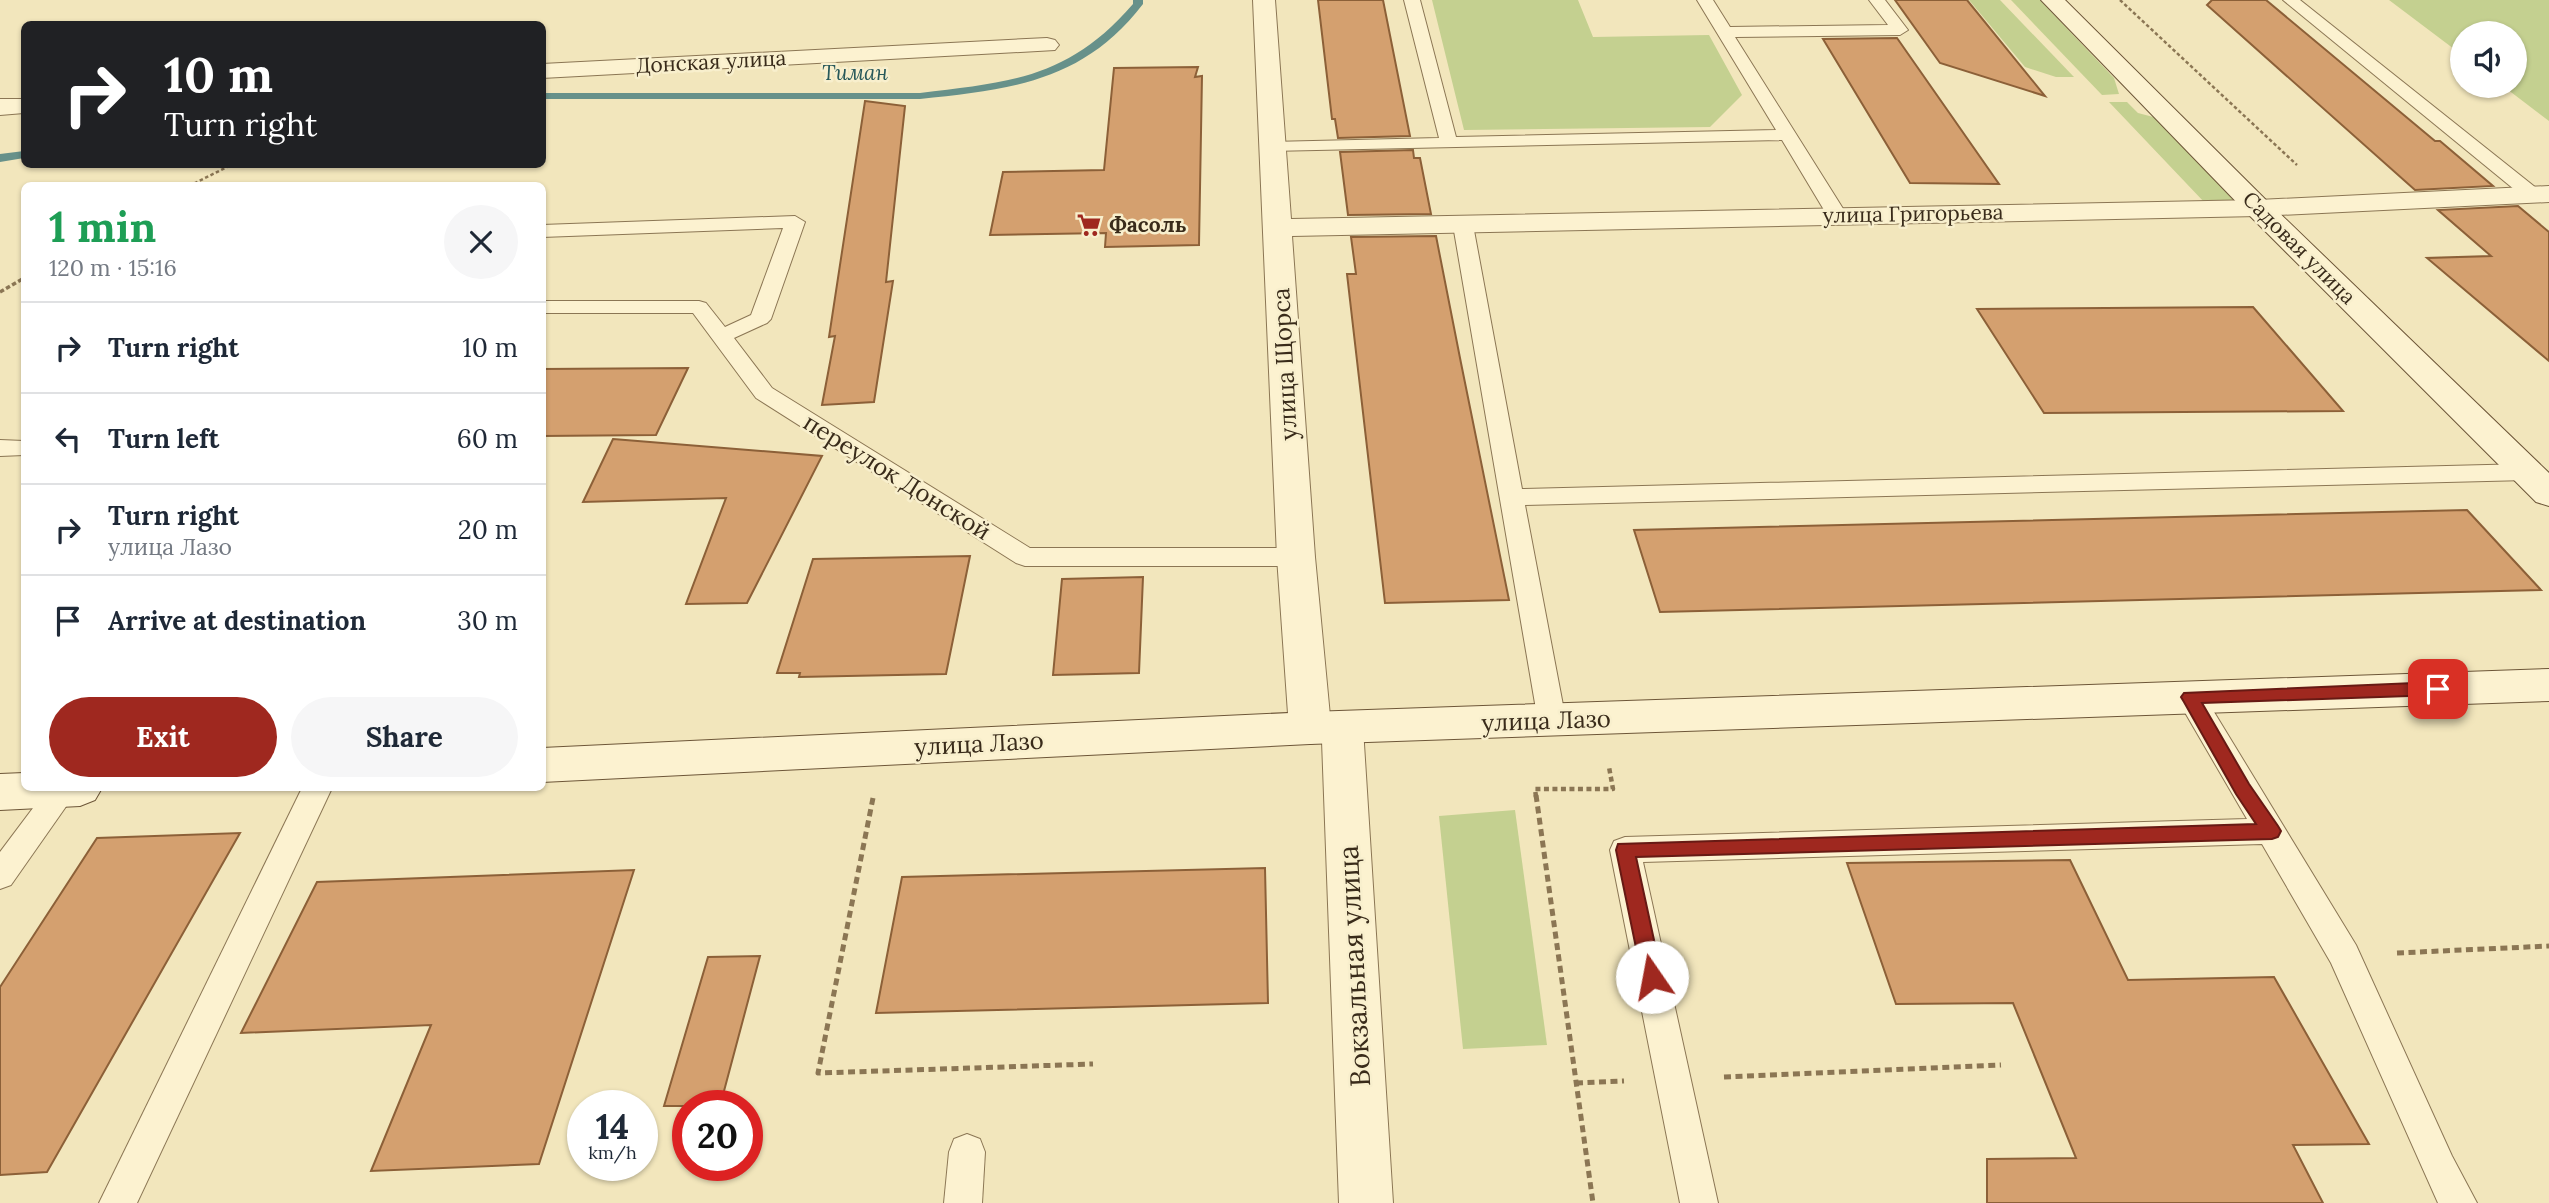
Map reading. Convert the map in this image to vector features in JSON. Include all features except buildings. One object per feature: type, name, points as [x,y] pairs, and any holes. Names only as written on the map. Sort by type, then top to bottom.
[{"type":"street","name":"улица Щорса","points":[[1264,0],[1270,147],[1296,557],[1326,728]]},
{"type":"street","name":"Садовая улица","points":[[2052,0],[2258,208],[2538,483]]},
{"type":"street","name":"Донская улица","points":[[546,71],[1047,45]]},
{"type":"street","points":[[0,107],[21,106]]},
{"type":"street","name":"улица Григорьева","points":[[1277,228],[2258,208],[2541,195]]},
{"type":"street","name":"улица Лазо","points":[[546,765],[1326,728],[2549,685]]},
{"type":"street","name":"Вокзальная улица","points":[[1326,728],[1366,1203]]},
{"type":"lane","points":[[1412,0],[1449,143]]},
{"type":"lane","points":[[1705,0],[1837,215]]},
{"type":"lane","points":[[1724,32],[1900,30],[1877,0]]},
{"type":"lane","points":[[2291,0],[2541,195]]},
{"type":"lane","points":[[1270,147],[1789,135]]},
{"type":"lane","points":[[546,231],[795,222],[760,319],[721,336]]},
{"type":"lane","points":[[1463,225],[1552,721]]},
{"type":"lane","name":"переулок Донской","points":[[546,307],[699,307],[764,393],[1026,557],[1296,557]]},
{"type":"lane","points":[[1513,498],[2538,483]]},
{"type":"lane","points":[[2190,697],[2344,955],[2440,1169],[2458,1203]]},
{"type":"lane","points":[[0,876],[62,791]]},
{"type":"lane","points":[[118,1203],[316,791]]},
{"type":"lane","points":[[1699,1203],[1625,850],[2272,831]]},
{"type":"lane","points":[[963,1203],[967,1152]]},
{"type":"path","points":[[2120,0],[2338,204]]},
{"type":"path","points":[[197,182],[225,168]]},
{"type":"path","points":[[0,292],[21,280]]},
{"type":"path","points":[[1592,1203],[1535,789],[1613,789],[1598,719]]},
{"type":"path","points":[[882,749],[818,1073],[1093,1064]]},
{"type":"path","points":[[2344,955],[2549,946]]},
{"type":"path","points":[[1576,1083],[2001,1065]]},
{"type":"green space","points":[[1432,0],[1578,0],[1593,37],[1709,35],[1742,95],[1710,127],[1464,130]]},
{"type":"green space","points":[[1969,0],[2000,0],[2074,77],[2056,77],[2025,67]]},
{"type":"green space","points":[[2011,0],[2040,0],[2114,78],[2119,94],[2102,95]]},
{"type":"green space","points":[[2389,0],[2549,0],[2549,121],[2519,98],[2527,98],[2527,21],[2450,21],[2450,46]]},
{"type":"green space","points":[[2109,102],[2127,102],[2138,113],[2157,118],[2240,202],[2205,203]]},
{"type":"green space","points":[[1515,810],[1547,1045],[1463,1049],[1439,816]]},
{"type":"waterway","name":"Тиман","points":[[546,96],[920,96],[979,89],[1037,76],[1083,56],[1117,28],[1138,4],[1138,0]]},
{"type":"waterway","name":"Тиман","points":[[0,158],[21,155]]},
{"type":"place","name":"Фасоль","points":[[1089,225]]},
{"type":"route","points":[[1652,977],[1625,850],[2272,831],[2243,789],[2190,697],[2438,689]]}]
